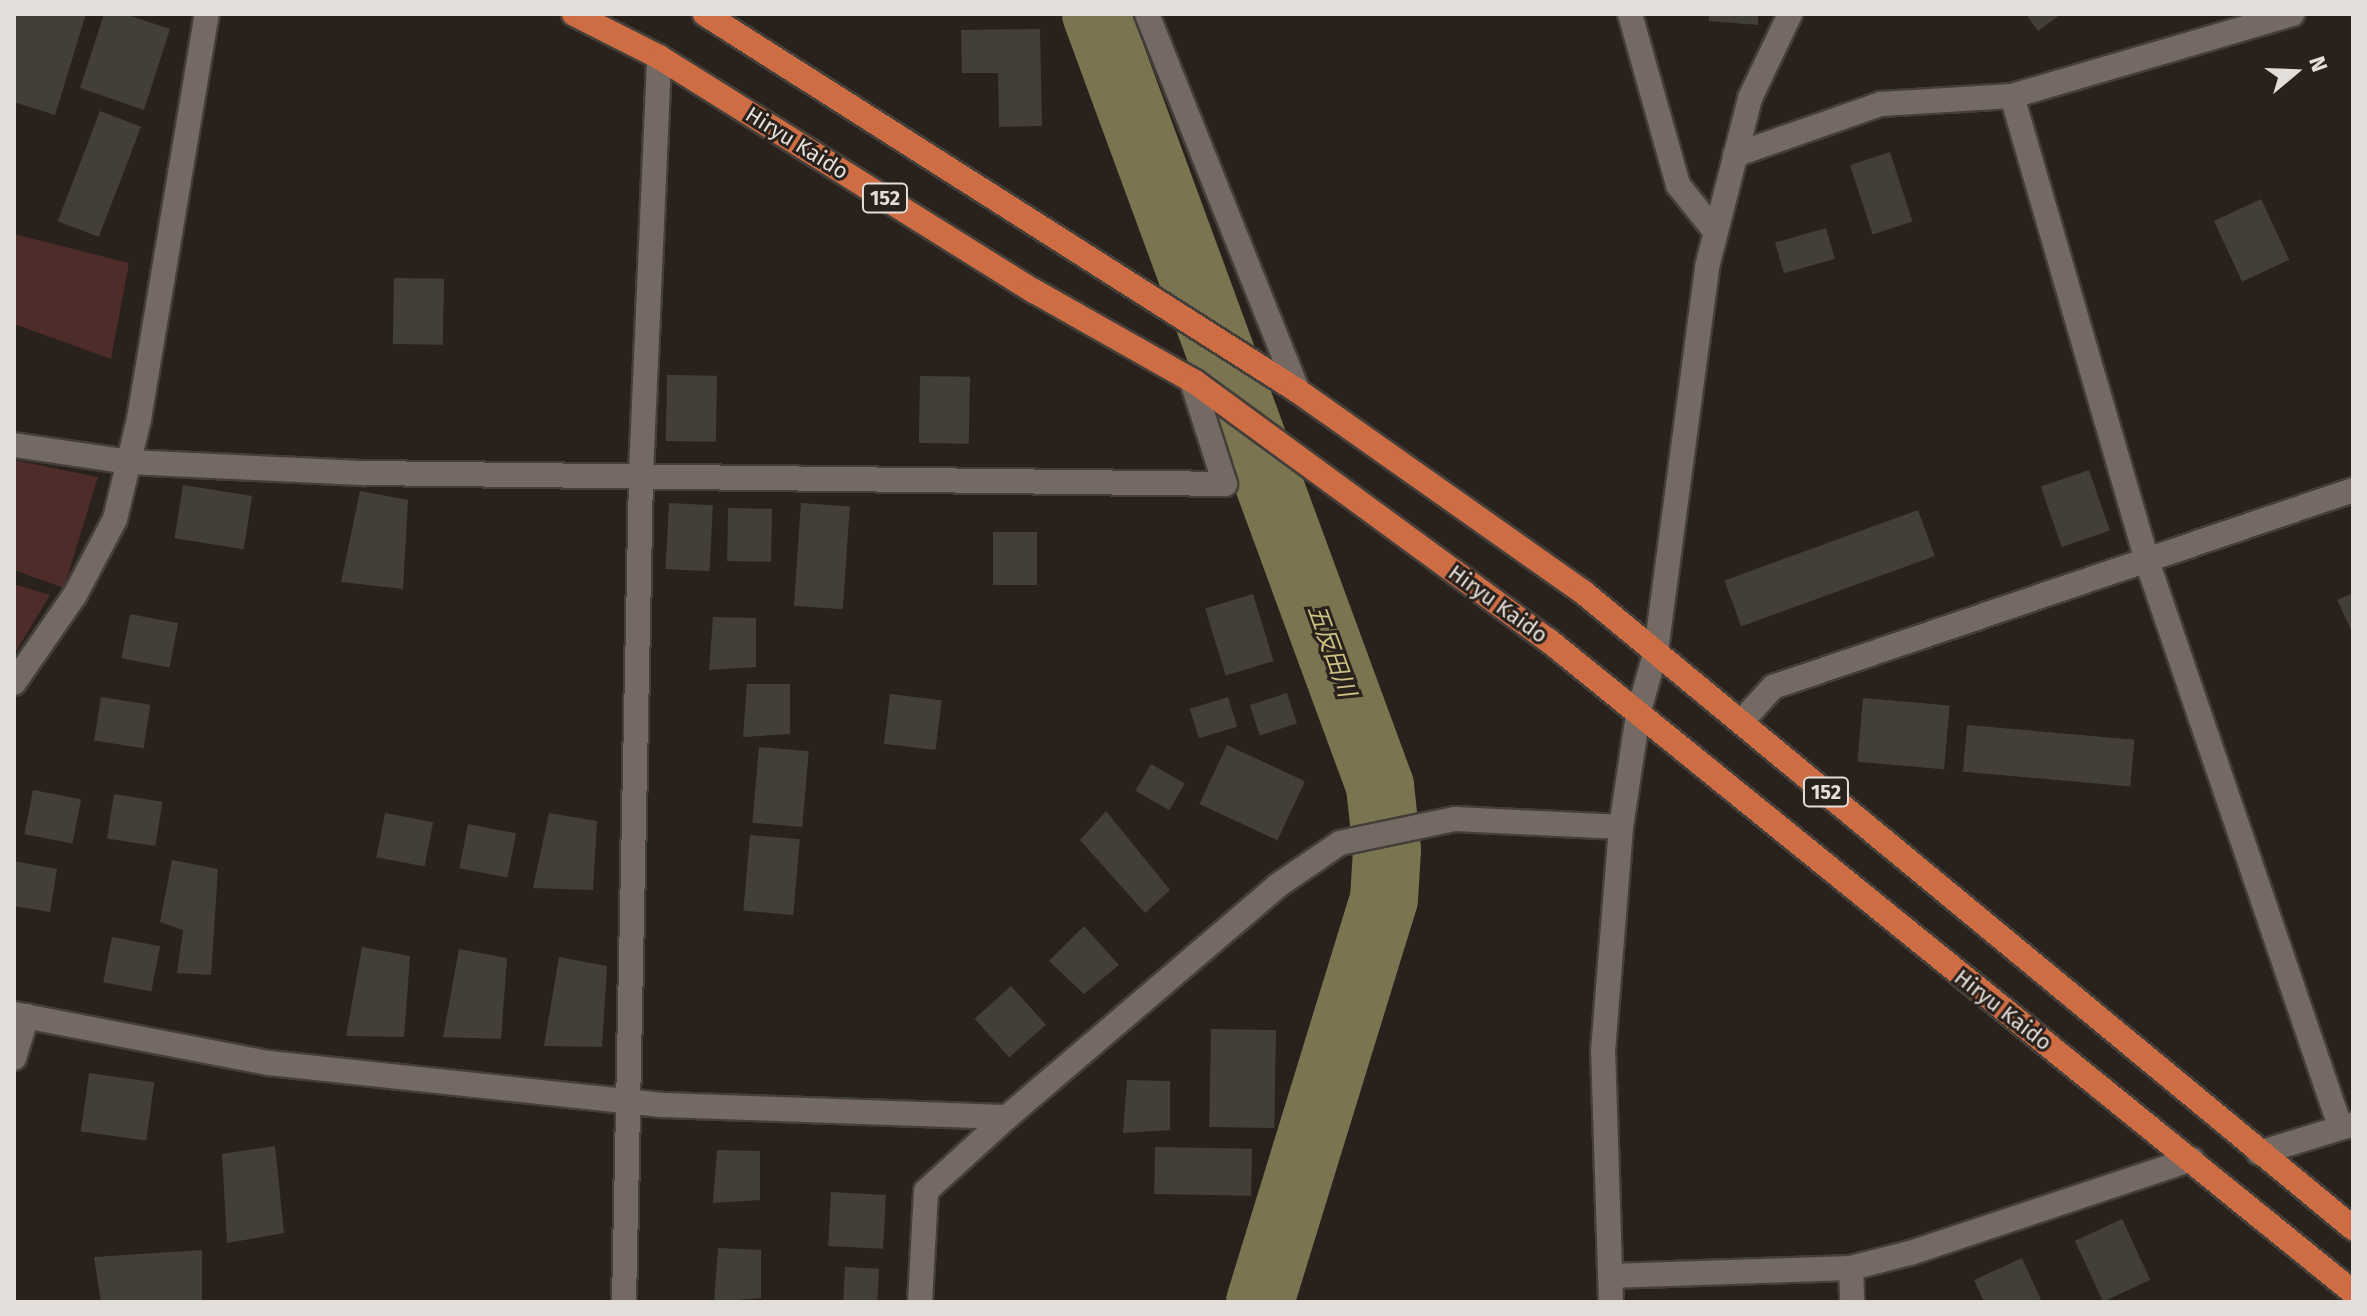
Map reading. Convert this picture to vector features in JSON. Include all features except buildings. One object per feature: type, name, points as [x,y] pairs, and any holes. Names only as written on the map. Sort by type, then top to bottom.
[{"type":"highway","name":"Hiryu Kaido","points":[[574,14],[659,57],[1034,291],[1194,382],[1548,640],[2353,1292]]},
{"type":"highway","name":"152","points":[[705,14],[1162,301],[1583,592],[2353,1228]]},
{"type":"street","points":[[14,683],[75,595],[115,519],[129,462],[207,14]]},
{"type":"street","points":[[1147,14],[1289,386]]},
{"type":"street","points":[[1630,14],[1678,185],[1715,231]]},
{"type":"street","points":[[1611,1302],[1603,1051],[1621,827],[1638,714],[1656,651],[1715,231],[1750,98],[1790,14]]},
{"type":"street","points":[[1735,155],[1881,104],[2012,96],[2292,14]]},
{"type":"street","points":[[624,1302],[641,474],[659,57]]},
{"type":"street","points":[[2012,96],[2148,564],[2347,1125],[2259,1153]]},
{"type":"street","points":[[14,445],[129,462],[366,473],[641,474],[1225,484],[1194,382]]},
{"type":"street","points":[[1742,721],[1773,687],[2148,564],[2353,490]]},
{"type":"street","points":[[920,1302],[926,1191],[1007,1117],[1277,886],[1340,843],[1455,819],[1621,827]]},
{"type":"street","points":[[14,1058],[20,1015],[269,1063],[626,1101],[1007,1117]]},
{"type":"street","points":[[1610,1276],[1851,1268],[1910,1253],[2192,1159]]},
{"type":"street","points":[[1851,1268],[1852,1302]]},
{"type":"shaded area","points":[[14,234],[129,263],[111,359],[14,324]]},
{"type":"shaded area","points":[[14,460],[98,477],[64,588],[14,570]]},
{"type":"shaded area","points":[[14,584],[50,595],[14,655]]},
{"type":"waterway","name":"五反田川","points":[[1096,14],[1380,786],[1387,850],[1384,899],[1260,1302]]}]
